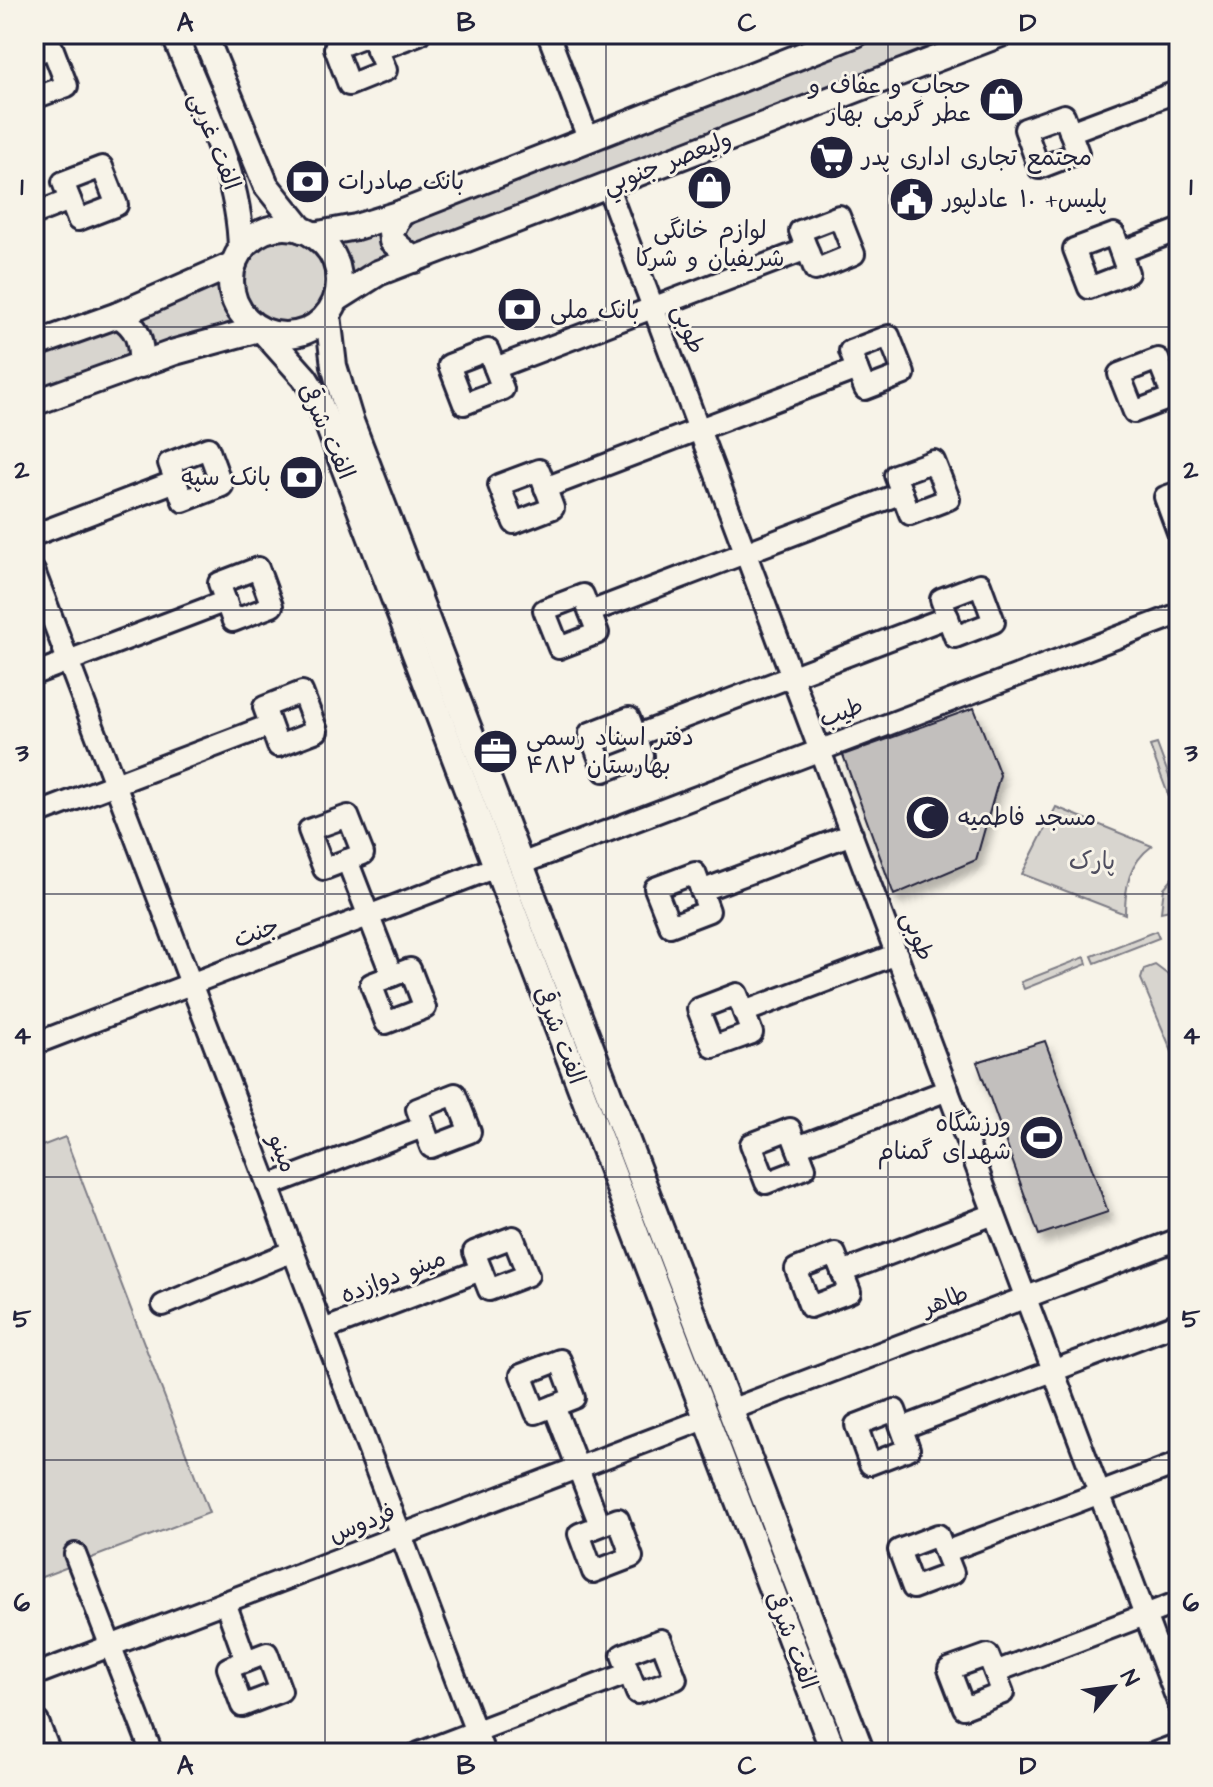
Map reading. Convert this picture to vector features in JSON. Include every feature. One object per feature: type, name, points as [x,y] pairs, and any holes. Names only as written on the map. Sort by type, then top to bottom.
[{"type":"main road","name":"الفت غربی","points":[[174,34],[232,178],[239,203],[237,257]]},
{"type":"main road","name":"الفت غربی","points":[[204,34],[266,185],[308,232]]},
{"type":"main road","points":[[261,330],[238,308],[231,279],[237,257],[250,240],[275,228],[308,232],[356,227],[401,213],[856,34]]},
{"type":"main road","name":"وليعصر جنوبي","points":[[332,307],[378,273],[1001,34]]},
{"type":"main road","points":[[401,213],[391,232],[392,241],[414,260]]},
{"type":"main road","points":[[34,403],[141,365],[261,330],[291,336],[305,332],[332,307],[338,270],[333,256],[308,232]]},
{"type":"main road","points":[[34,345],[118,315],[237,257]]},
{"type":"main road","name":"الفت شرقی","points":[[332,307],[334,366],[350,419],[523,863],[719,1414],[834,1753]]},
{"type":"main road","points":[[118,315],[131,322],[140,337],[141,365]]},
{"type":"main road","name":"الفت شرقی","points":[[261,330],[305,378],[318,399],[496,867],[719,1414],[862,1753]]},
{"type":"street","points":[[377,50],[419,34]]},
{"type":"street","points":[[548,34],[588,138]]},
{"type":"street","points":[[34,54],[52,47],[67,86],[34,98]]},
{"type":"street","points":[[1070,132],[1179,91]]},
{"type":"street","name":"طوبی","points":[[607,185],[1179,1705]]},
{"type":"street","points":[[34,214],[70,200]]},
{"type":"street","points":[[1121,252],[1179,230]]},
{"type":"street","points":[[495,368],[807,249]]},
{"type":"street","points":[[545,488],[857,369]]},
{"type":"street","points":[[34,535],[176,481]]},
{"type":"street","points":[[1179,492],[1165,497],[1179,535]]},
{"type":"street","points":[[590,612],[902,493]]},
{"type":"street","name":"مینو","points":[[34,571],[484,1753]]},
{"type":"street","points":[[34,674],[226,601]]},
{"type":"street","name":"طیب","points":[[523,863],[819,748],[1179,614]]},
{"type":"street","points":[[635,736],[948,617]]},
{"type":"street","points":[[34,815],[270,725]]},
{"type":"street","points":[[701,891],[852,834]]},
{"type":"street","points":[[347,860],[392,976]]},
{"type":"street","name":"جنت","points":[[34,1044],[496,867]]},
{"type":"street","points":[[744,1012],[897,954]]},
{"type":"street","points":[[797,1147],[948,1090]]},
{"type":"street","points":[[268,1186],[423,1127]]},
{"type":"street","points":[[842,1272],[994,1214]]},
{"type":"street","name":"طاهر","points":[[719,1414],[1179,1239]]},
{"type":"street","points":[[163,1305],[293,1251]]},
{"type":"street","name":"مینو دوازده","points":[[323,1330],[481,1270]]},
{"type":"street","points":[[902,1428],[1179,1323]]},
{"type":"street","points":[[554,1406],[600,1525]]},
{"type":"street","name":"فردوس","points":[[34,1675],[719,1414]]},
{"type":"street","points":[[945,1552],[1179,1463]]},
{"type":"street","points":[[75,1554],[152,1753]]},
{"type":"street","points":[[225,1602],[246,1661]]},
{"type":"street","points":[[995,1672],[1179,1602]]},
{"type":"street","points":[[419,1753],[629,1673]]},
{"type":"street","points":[[34,1724],[38,1722],[50,1753]]},
{"type":"street","points":[[1155,1753],[1179,1744]]},
{"type":"green space","points":[[892,34],[975,34],[417,246],[405,241],[403,231],[408,220]]},
{"type":"green space","points":[[380,229],[379,239],[392,257],[350,277],[345,253],[336,240]]},
{"type":"green space","points":[[285,237],[310,244],[322,256],[329,281],[322,306],[310,318],[285,325],[260,318],[248,306],[241,281],[248,256],[260,244]]},
{"type":"green space","points":[[224,282],[227,305],[240,320],[146,352],[136,319]]},
{"type":"green space","points":[[116,326],[129,342],[127,359],[34,394],[34,357]]},
{"type":"green space","points":[[1157,744],[1176,795],[1169,797],[1150,746]]},
{"type":"green space","name":"پارک","points":[[1056,807],[1152,846],[1133,868],[1126,894],[1125,914],[1022,874]]},
{"type":"green space","name":"پارک","points":[[1179,870],[1179,887],[1170,910],[1161,912],[1164,888]]},
{"type":"green space","name":"پارک","points":[[1156,931],[1159,938],[1095,963],[1092,956]]},
{"type":"green space","points":[[1085,957],[1087,964],[1024,989],[1021,982]]},
{"type":"green space","points":[[1155,965],[1179,983],[1176,1061],[1141,979],[1144,969]]},
{"type":"green space","points":[[65,1137],[209,1513],[34,1580],[34,1149]]},
{"type":"building","name":"مسجد فاطمیه","points":[[974,708],[1000,775],[976,860],[894,895],[843,755]]},
{"type":"building","name":"ورزشگاه شهدای گمنام","points":[[1045,1041],[1108,1212],[1039,1235],[977,1062]]},
{"type":"place","name":"حجاب و عفاف و عطر گرمی بهار","points":[[1002,99]]},
{"type":"place","name":"مجتمع تجاری اداری پدر","points":[[831,157]]},
{"type":"place","name":"بانک صادرات","points":[[307,181]]},
{"type":"place","name":"لوازم خانگی شریفیان و شرکا","points":[[710,188]]},
{"type":"place","name":"پلیس+ ۱۰ عادلپور","points":[[912,199]]},
{"type":"place","name":"بانک ملی","points":[[519,310]]},
{"type":"place","name":"بانک سپه","points":[[302,477]]},
{"type":"place","name":"دفتر اسناد رسمی ۴۸۲ بهارستان","points":[[495,751]]},
{"type":"place","name":"مسجد فاطمیه","points":[[927,817]]},
{"type":"place","name":"ورزشگاه شهدای گمنام","points":[[1042,1137]]}]
